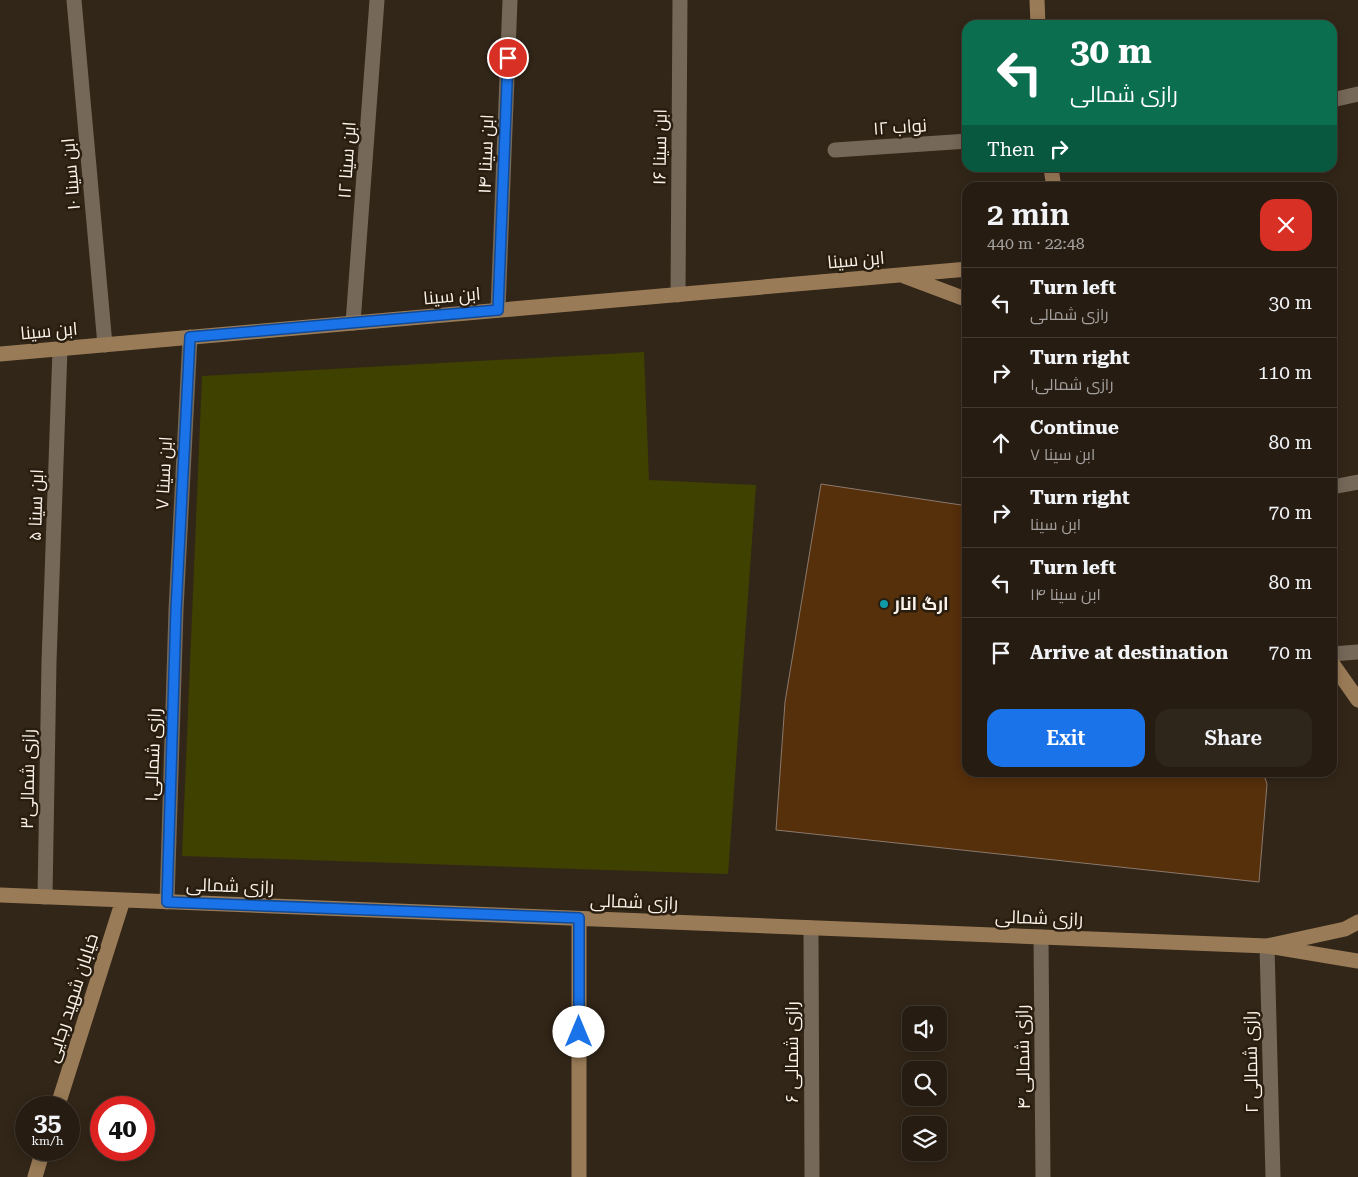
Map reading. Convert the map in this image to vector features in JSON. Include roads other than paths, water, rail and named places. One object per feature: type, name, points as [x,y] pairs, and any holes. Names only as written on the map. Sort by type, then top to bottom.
[{"type":"street","name":"ابن سینا ۱۰","points":[[74,0],[105,345]]},
{"type":"street","name":"ابن سینا ۱۲","points":[[353,323],[378,0]]},
{"type":"street","name":"ابن سینا ۱۴","points":[[498,310],[510,0]]},
{"type":"street","name":"ابن سینا ۱۶","points":[[678,295],[680,0]]},
{"type":"street","points":[[1037,0],[1038,20]]},
{"type":"street","points":[[1337,99],[1358,94]]},
{"type":"street","name":"نواب ۱۲","points":[[834,150],[962,141]]},
{"type":"street","name":"ابن سینا","points":[[0,354],[962,270]]},
{"type":"street","points":[[900,275],[962,298]]},
{"type":"street","name":"ابن سینا ۷","points":[[176,610],[190,337]]},
{"type":"street","name":"ابن سینا ۵","points":[[49,662],[60,349]]},
{"type":"street","points":[[1337,486],[1358,482]]},
{"type":"street","name":"رازی شمالی۱","points":[[167,902],[176,610]]},
{"type":"street","points":[[1337,654],[1358,652]]},
{"type":"street","name":"رازی شمالی۳","points":[[45,897],[49,662]]},
{"type":"street","points":[[1337,670],[1358,700]]},
{"type":"street","name":"رازی شمالی","points":[[0,894],[1268,946]]},
{"type":"street","name":"خیابان شهید رجایی","points":[[61,1096],[123,900]]},
{"type":"street","points":[[579,918],[579,1177]]},
{"type":"street","points":[[1268,946],[1345,929],[1358,922]]},
{"type":"street","name":"رازی شمالی ۶","points":[[810,928],[812,1177]]},
{"type":"street","name":"رازی شمالی ۴","points":[[1041,937],[1043,1177]]},
{"type":"street","points":[[1268,946],[1358,961]]},
{"type":"street","name":"رازی شمالی ۲","points":[[1268,946],[1273,1177]]},
{"type":"street","points":[[35,1177],[40,1161]]},
{"type":"place","name":"ارگ انار","points":[[884,604]]}]
